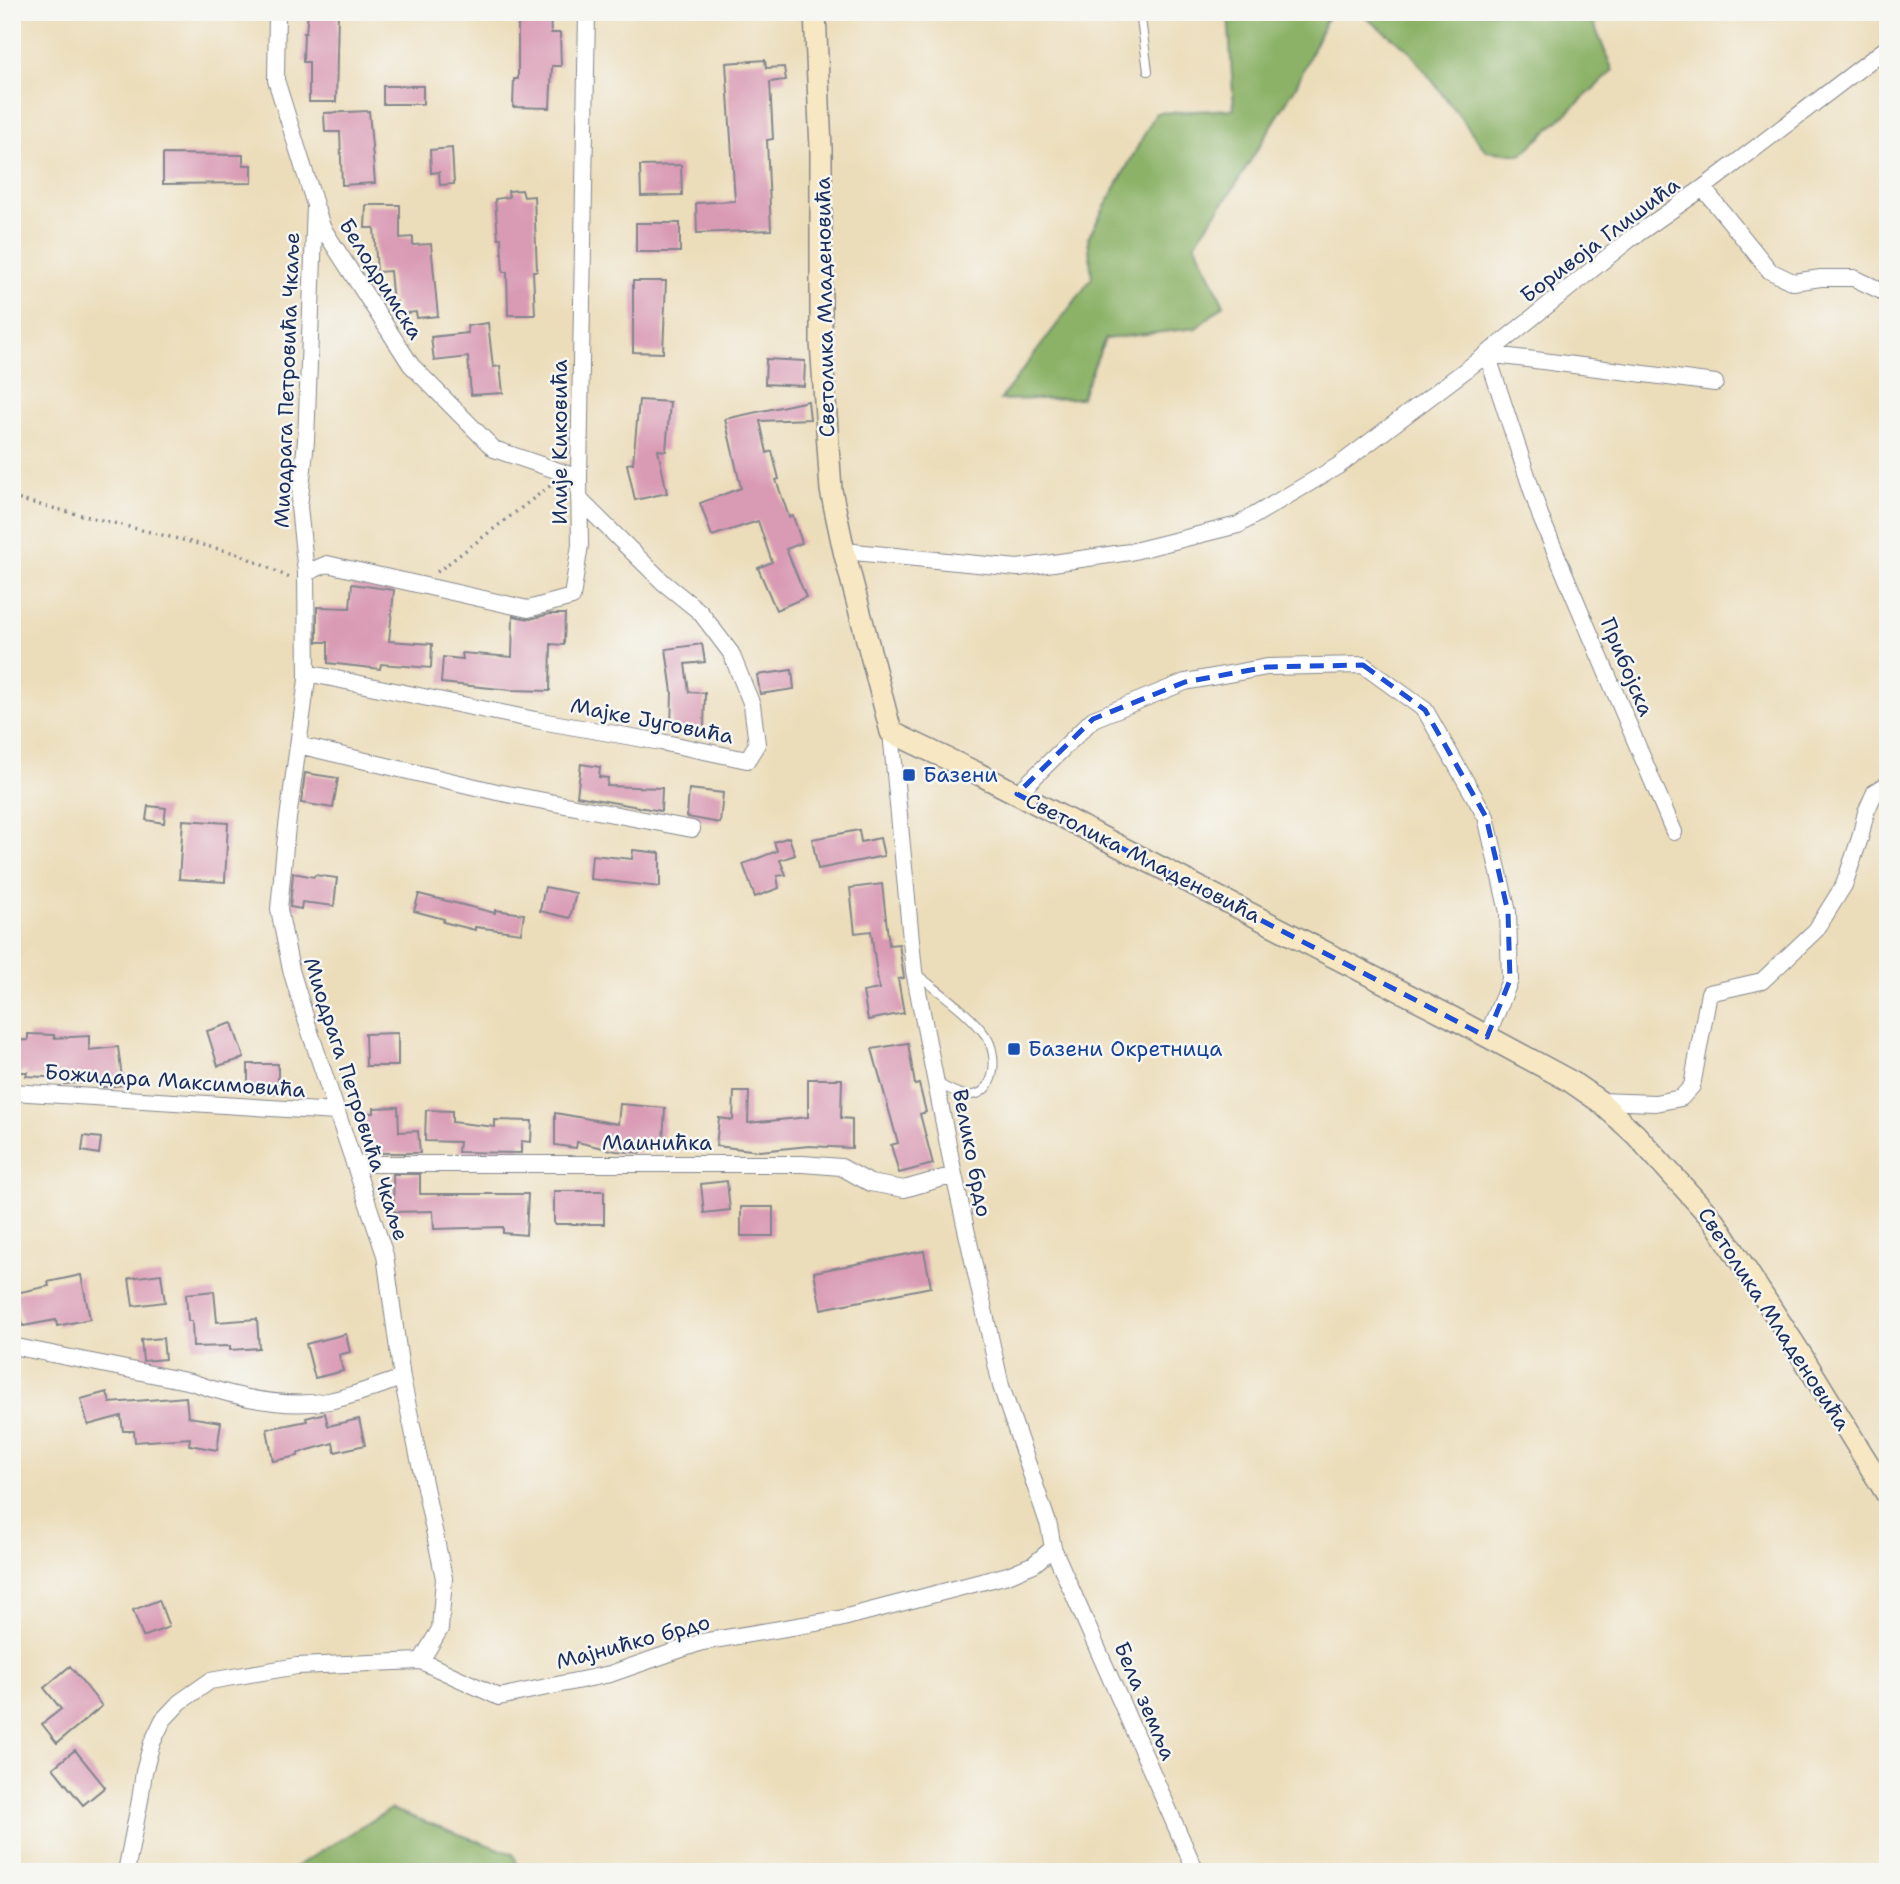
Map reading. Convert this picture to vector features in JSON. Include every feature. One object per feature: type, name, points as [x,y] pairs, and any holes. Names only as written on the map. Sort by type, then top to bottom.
[{"type":"street","name":"Белодримска","points":[[277,12],[276,80],[321,226],[411,365],[495,449],[572,475]]},
{"type":"street","name":"Илије Киковића","points":[[304,578],[327,564],[528,609],[572,597],[580,545],[579,499],[572,475],[587,12]]},
{"type":"street","name":"Светолика Младеновића","points":[[815,12],[821,149],[821,342],[831,490],[891,732],[1017,794],[1487,1037],[1570,1081],[1599,1101],[1636,1135],[1716,1222],[1888,1496]]},
{"type":"street","name":"Боривоја Глишића","points":[[844,551],[1018,568],[1130,552],[1238,525],[1338,466],[1487,354],[1630,239],[1703,188],[1888,47]]},
{"type":"street","points":[[1703,188],[1770,271],[1793,282],[1821,278],[1854,278],[1888,294]]},
{"type":"street","name":"Миодрага Петровића Чкаље","points":[[315,205],[306,441],[299,507],[307,673],[279,909],[291,970],[384,1255],[402,1378],[444,1578],[440,1629],[421,1661]]},
{"type":"street","points":[[1487,354],[1715,383]]},
{"type":"street","name":"Прибојска","points":[[1487,354],[1541,517],[1674,832]]},
{"type":"street","name":"Мајке Југовића","points":[[307,673],[747,760],[757,744],[752,705],[731,653],[700,612],[664,583],[579,499]]},
{"type":"street","points":[[1017,794],[1093,719],[1185,682],[1267,667],[1363,665],[1425,710],[1486,817],[1508,912],[1510,980],[1487,1037]]},
{"type":"street","name":"Велико брдо","points":[[891,732],[914,971],[954,1175],[1001,1386],[1049,1526],[1053,1548]]},
{"type":"street","points":[[298,745],[497,792],[692,829]]},
{"type":"street","points":[[1599,1101],[1669,1102],[1681,1098],[1692,1086],[1709,993],[1762,981],[1816,930],[1844,886],[1866,812],[1875,792],[1888,784]]},
{"type":"street","name":"Божидара Максимовића","points":[[12,1092],[336,1112]]},
{"type":"street","name":"Маинићка","points":[[354,1164],[803,1164],[841,1167],[870,1183],[904,1189],[954,1175]]},
{"type":"street","points":[[12,1346],[275,1402],[329,1401],[402,1378]]},
{"type":"street","name":"Мајнићко брдо","points":[[126,1872],[144,1772],[152,1743],[163,1720],[180,1702],[211,1681],[297,1666],[421,1661],[499,1697],[610,1674],[702,1642],[839,1619],[1008,1575],[1034,1564],[1053,1548]]},
{"type":"street","name":"Бела земља","points":[[1053,1548],[1196,1872]]},
{"type":"lane","points":[[1140,12],[1148,71]]},
{"type":"lane","points":[[914,971],[974,1022],[994,1052],[993,1074],[987,1086],[980,1091],[969,1096],[963,1095],[936,1082]]},
{"type":"path","points":[[421,584],[532,501],[572,475]]},
{"type":"path","points":[[12,498],[239,554],[304,578]]},
{"type":"highlighted area","points":[[1363,665],[1425,710],[1486,817],[1508,912],[1510,980],[1487,1037],[1297,938],[1017,794],[1093,719],[1185,682],[1267,667]]},
{"type":"green space","points":[[1228,12],[1334,12],[1326,20],[1296,86],[1235,186],[1195,243],[1224,305],[1196,328],[1105,339],[1081,398],[1000,400],[1092,278],[1088,238],[1156,113],[1234,109]]},
{"type":"green space","points":[[1358,12],[1589,12],[1613,71],[1521,155],[1486,151],[1408,49]]},
{"type":"green space","points":[[391,1809],[513,1854],[520,1872],[287,1872]]},
{"type":"building","points":[[308,12],[338,12],[336,102],[309,102],[309,62],[303,62]]},
{"type":"building","points":[[518,12],[550,12],[551,33],[560,33],[561,66],[552,66],[550,108],[513,107],[514,79],[518,79]]},
{"type":"building","points":[[765,60],[766,68],[784,67],[786,80],[770,82],[773,139],[767,140],[771,230],[697,233],[696,203],[735,201],[726,63]]},
{"type":"building","points":[[383,86],[423,86],[423,104],[383,104]]},
{"type":"building","points":[[369,111],[375,183],[342,185],[340,132],[325,132],[324,113]]},
{"type":"building","points":[[452,148],[454,184],[440,185],[439,172],[431,173],[430,150]]},
{"type":"building","points":[[163,154],[243,155],[243,165],[252,165],[252,183],[163,184]]},
{"type":"building","points":[[681,165],[682,195],[641,196],[640,166]]},
{"type":"building","points":[[522,190],[524,197],[534,196],[537,271],[533,271],[535,315],[508,315],[507,272],[503,272],[495,199],[509,197],[508,191]]},
{"type":"building","points":[[366,205],[400,205],[400,238],[413,237],[413,245],[431,244],[438,316],[417,318],[416,312],[399,314],[397,302],[393,303],[390,271],[377,272],[374,228],[365,228]]},
{"type":"building","points":[[636,223],[680,223],[680,252],[636,252]]},
{"type":"building","points":[[633,281],[666,281],[663,353],[633,352]]},
{"type":"building","points":[[488,323],[493,367],[500,366],[503,393],[471,395],[468,357],[434,361],[431,337],[468,333],[467,326]]},
{"type":"building","points":[[766,359],[805,361],[804,386],[765,384]]},
{"type":"building","points":[[639,400],[670,402],[666,451],[658,450],[667,493],[635,500],[627,464],[633,463]]},
{"type":"building","points":[[808,401],[810,419],[760,421],[767,453],[772,451],[779,479],[776,480],[802,543],[786,549],[806,597],[776,610],[758,568],[772,562],[758,521],[712,536],[700,503],[741,488],[725,419]]},
{"type":"building","points":[[352,584],[394,590],[389,641],[432,644],[431,668],[381,664],[380,669],[328,663],[328,642],[317,642],[317,607],[350,608]]},
{"type":"building","points":[[550,614],[565,614],[564,645],[551,644],[550,691],[441,683],[443,657],[463,659],[462,653],[512,657],[513,616],[530,619]]},
{"type":"building","points":[[702,644],[705,662],[685,664],[689,692],[705,693],[704,730],[671,729],[672,692],[666,649]]},
{"type":"building","points":[[792,670],[794,689],[760,694],[757,675]]},
{"type":"building","points":[[581,764],[600,767],[599,777],[608,778],[607,786],[662,788],[661,811],[577,796]]},
{"type":"building","points":[[305,773],[338,778],[333,808],[301,803]]},
{"type":"building","points":[[689,789],[723,793],[720,823],[687,817]]},
{"type":"building","points":[[148,806],[166,808],[164,823],[146,820]]},
{"type":"building","points":[[183,820],[228,823],[225,882],[179,879]]},
{"type":"building","points":[[859,830],[861,842],[880,838],[884,856],[818,869],[812,839]]},
{"type":"building","points":[[789,837],[795,855],[780,860],[786,875],[777,876],[779,888],[755,897],[743,864],[777,851],[774,842]]},
{"type":"building","points":[[633,850],[660,853],[660,887],[590,879],[592,855],[632,859]]},
{"type":"building","points":[[293,873],[337,878],[334,906],[302,902],[301,909],[290,907]]},
{"type":"building","points":[[882,884],[889,945],[899,944],[904,978],[898,979],[904,1013],[868,1020],[863,992],[879,989],[871,931],[855,933],[850,888]]},
{"type":"building","points":[[545,887],[576,893],[570,918],[540,911]]},
{"type":"building","points":[[419,894],[495,913],[495,910],[524,914],[521,933],[475,927],[475,930],[414,911]]},
{"type":"building","points":[[232,1023],[244,1058],[218,1066],[207,1031]]},
{"type":"building","points":[[398,1033],[398,1066],[366,1066],[365,1034]]},
{"type":"building","points":[[28,1034],[54,1035],[54,1038],[89,1036],[89,1050],[118,1047],[123,1085],[100,1087],[99,1082],[65,1084],[64,1078],[26,1076],[27,1072],[12,1072],[12,1041],[28,1040]]},
{"type":"building","points":[[908,1043],[915,1085],[919,1084],[926,1112],[920,1114],[933,1164],[899,1173],[891,1145],[898,1143],[872,1049]]},
{"type":"building","points":[[248,1064],[278,1064],[278,1093],[248,1093]]},
{"type":"building","points":[[808,1079],[842,1079],[841,1118],[852,1119],[852,1148],[809,1146],[760,1151],[716,1146],[719,1118],[733,1120],[734,1092],[749,1092],[748,1123],[808,1117]]},
{"type":"building","points":[[620,1104],[665,1108],[663,1142],[642,1140],[641,1153],[616,1151],[577,1142],[576,1148],[555,1145],[555,1113],[618,1124]]},
{"type":"building","points":[[398,1107],[399,1132],[418,1131],[420,1153],[365,1153],[363,1113],[374,1113],[374,1108]]},
{"type":"building","points":[[426,1110],[452,1111],[452,1122],[495,1127],[495,1120],[532,1121],[531,1142],[521,1141],[521,1153],[458,1152],[459,1142],[425,1141]]},
{"type":"building","points":[[84,1136],[101,1138],[99,1154],[82,1151]]},
{"type":"building","points":[[393,1174],[420,1174],[420,1194],[528,1194],[526,1235],[503,1233],[503,1227],[434,1229],[433,1211],[394,1212]]},
{"type":"building","points":[[727,1181],[730,1210],[704,1213],[701,1184]]},
{"type":"building","points":[[554,1191],[604,1191],[604,1224],[554,1224]]},
{"type":"building","points":[[741,1207],[773,1207],[773,1236],[741,1236]]},
{"type":"building","points":[[924,1251],[931,1287],[821,1309],[814,1272]]},
{"type":"building","points":[[161,1274],[165,1302],[133,1306],[129,1278]]},
{"type":"building","points":[[81,1275],[90,1319],[57,1326],[56,1320],[23,1326],[16,1293]]},
{"type":"building","points":[[214,1291],[217,1322],[257,1319],[259,1348],[230,1350],[230,1346],[193,1347],[192,1321],[188,1321],[186,1294]]},
{"type":"building","points":[[346,1334],[350,1352],[339,1355],[343,1371],[315,1378],[306,1344]]},
{"type":"building","points":[[163,1338],[165,1359],[143,1361],[141,1340]]},
{"type":"building","points":[[107,1392],[110,1403],[186,1397],[188,1417],[221,1422],[217,1450],[189,1445],[190,1438],[135,1442],[134,1431],[123,1431],[121,1416],[88,1425],[81,1399]]},
{"type":"building","points":[[325,1413],[328,1426],[359,1419],[365,1445],[335,1452],[333,1443],[298,1453],[298,1456],[273,1461],[267,1429],[307,1421],[306,1418]]},
{"type":"building","points":[[159,1600],[169,1627],[143,1637],[133,1610]]},
{"type":"building","points":[[70,1666],[102,1706],[57,1743],[42,1724],[61,1709],[44,1688]]},
{"type":"building","points":[[75,1750],[105,1787],[83,1805],[53,1768]]},
{"type":"place","name":"Базени","points":[[909,775]]},
{"type":"place","name":"Базени Окретница","points":[[1014,1049]]}]
